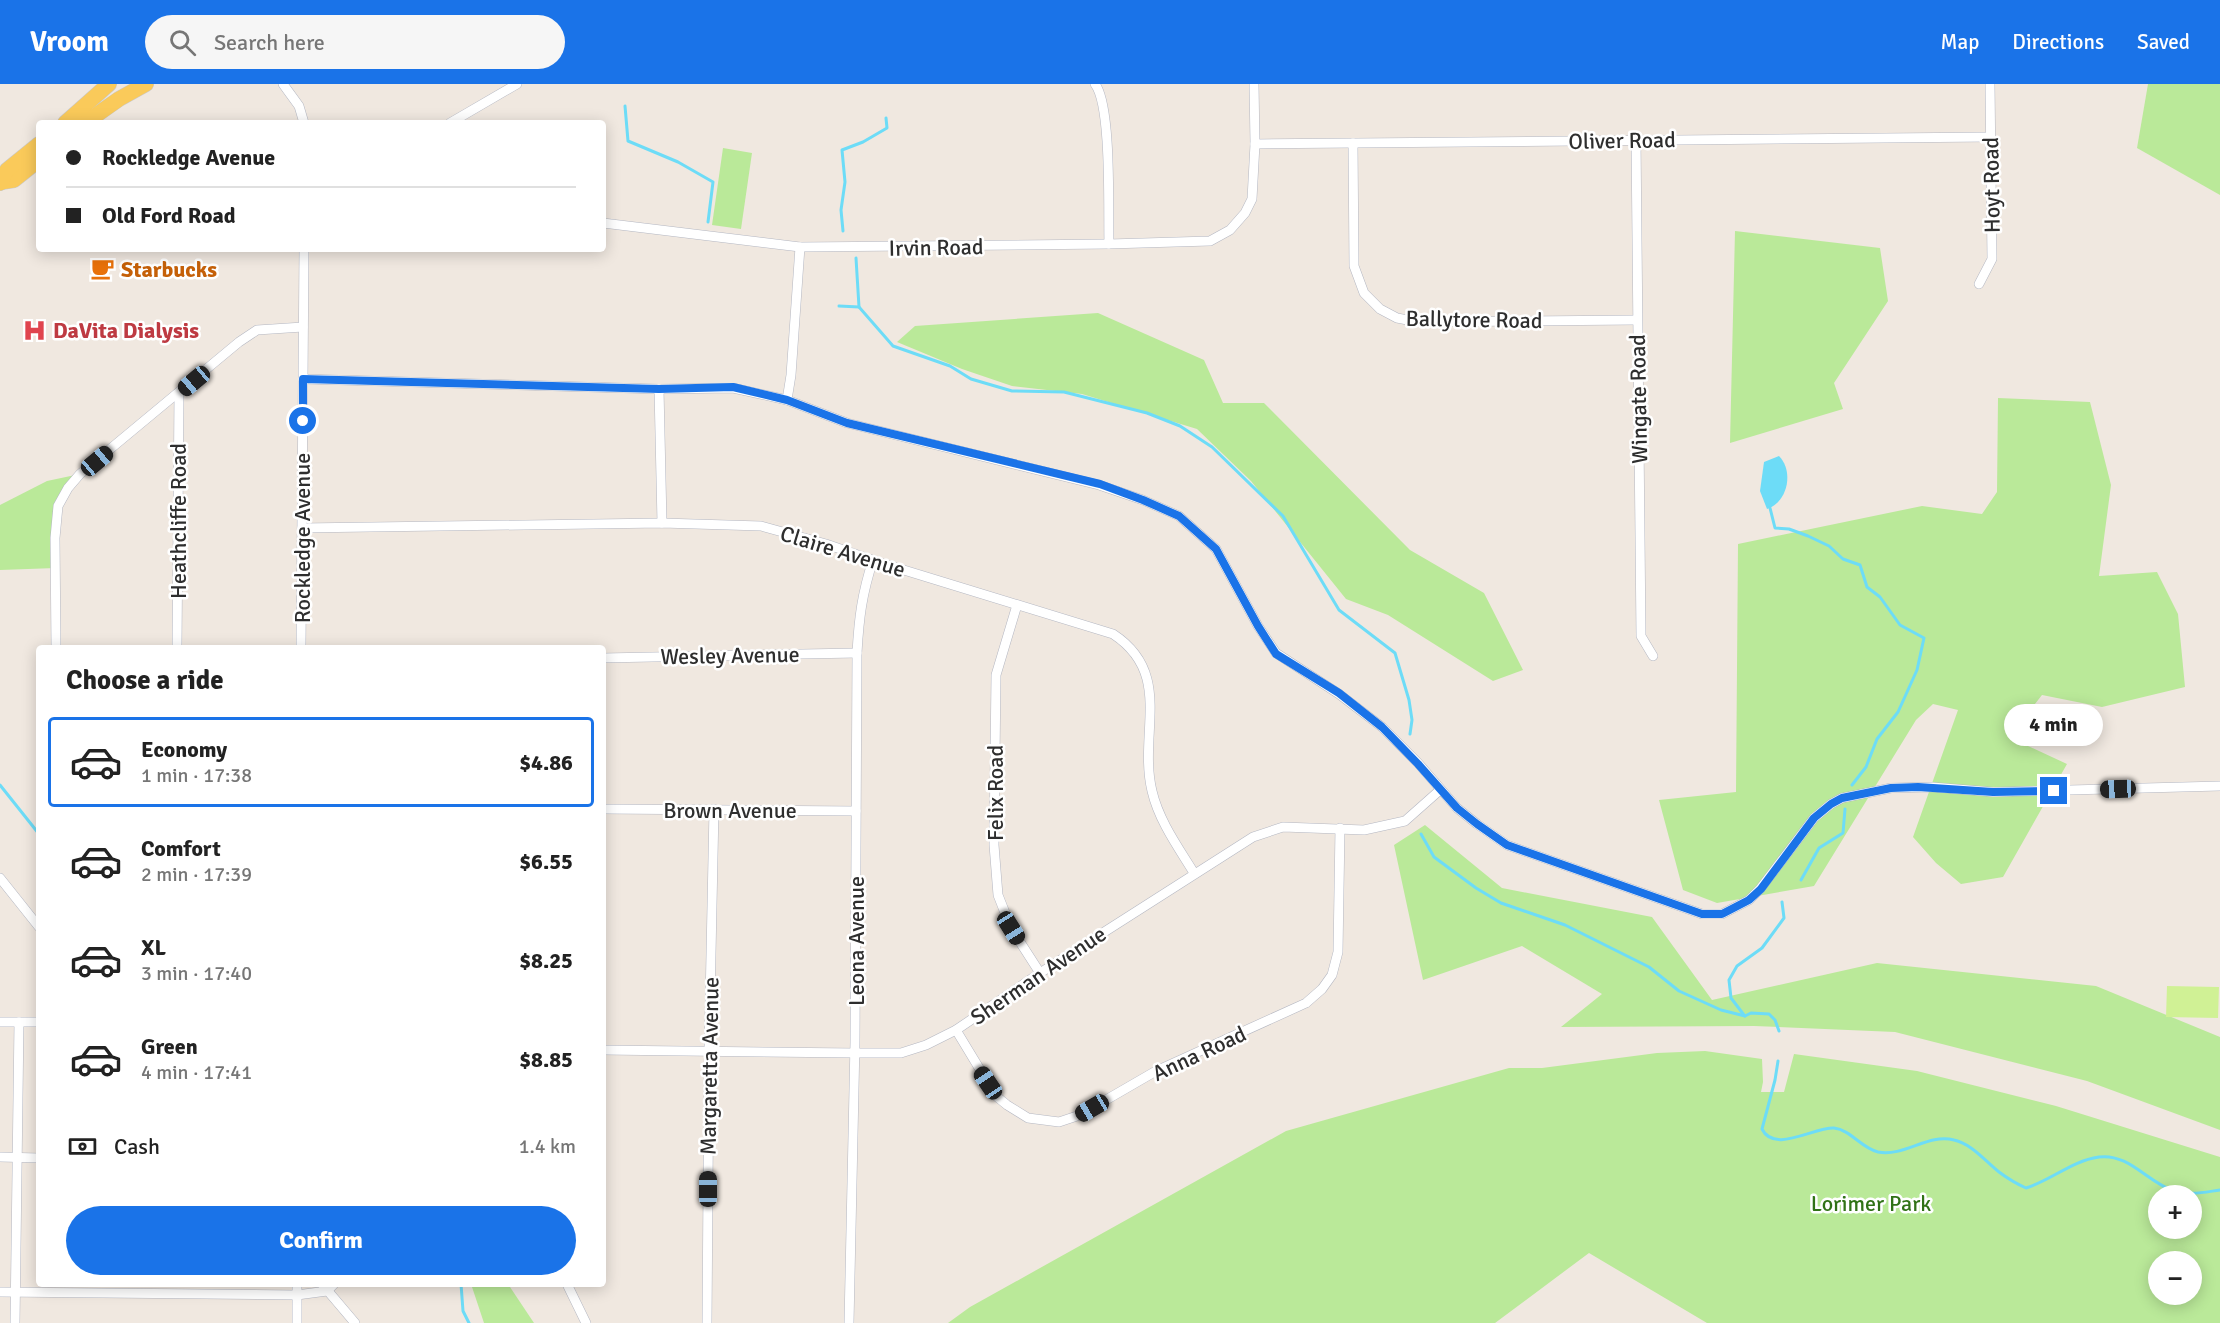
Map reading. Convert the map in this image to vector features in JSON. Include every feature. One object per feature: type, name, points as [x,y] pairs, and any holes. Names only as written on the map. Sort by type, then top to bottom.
[{"type":"main road","points":[[67,120],[109,84]]},
{"type":"main road","points":[[89,120],[146,84]]},
{"type":"main road","points":[[0,182],[7,170],[36,146]]},
{"type":"main road","points":[[0,182],[14,180],[36,162]]},
{"type":"street","points":[[283,84],[299,106],[303,120]]},
{"type":"street","points":[[455,120],[517,84]]},
{"type":"street","points":[[1095,84],[1099,88],[1106,112],[1108,244]]},
{"type":"street","points":[[1254,84],[1255,144]]},
{"type":"street","name":"Hoyt Road","points":[[1979,284],[1992,259],[1990,84]]},
{"type":"street","name":"Oliver Road","points":[[1255,144],[1990,137]]},
{"type":"street","name":"Wingate Road","points":[[1636,139],[1641,636],[1653,656]]},
{"type":"street","name":"Ballytore Road","points":[[1353,143],[1354,266],[1364,293],[1380,309],[1397,318],[1418,322],[1637,320]]},
{"type":"street","name":"Irvin Road","points":[[606,223],[800,248],[1210,241],[1230,230],[1245,213],[1252,199],[1255,144]]},
{"type":"street","points":[[787,400],[791,375],[800,248]]},
{"type":"street","name":"Rockledge Avenue","points":[[301,645],[304,252]]},
{"type":"street","points":[[56,645],[58,506],[68,488],[81,474],[239,342],[257,330],[303,327]]},
{"type":"street","points":[[303,379],[659,389],[733,387],[787,400],[847,423],[1100,484],[1179,516],[1216,549],[1276,654],[1339,693],[1382,727],[1464,813],[1507,845],[1702,914],[1722,914],[1749,900],[1761,889],[1814,818],[1842,798],[1891,788],[1913,787],[1993,792],[2220,786]]},
{"type":"street","points":[[659,389],[662,524]]},
{"type":"street","name":"Heathcliffe Road","points":[[177,645],[179,393]]},
{"type":"street","name":"Claire Avenue","points":[[302,528],[662,524],[761,526],[826,544],[873,561],[1113,634],[1126,643],[1142,662],[1150,688],[1149,766],[1152,791],[1158,811],[1194,873]]},
{"type":"street","name":"Leona Avenue","points":[[849,1323],[855,1053],[857,653],[859,614],[864,584],[873,561]]},
{"type":"street","name":"Felix Road","points":[[1017,605],[996,675],[994,845],[998,895],[1011,928],[1040,973]]},
{"type":"street","name":"Wesley Avenue","points":[[606,658],[857,653]]},
{"type":"street","name":"Sherman Avenue","points":[[606,1050],[901,1053],[926,1045],[956,1030],[1040,973],[1253,837],[1283,827],[1364,830],[1405,821],[1440,790]]},
{"type":"street","name":"Brown Avenue","points":[[606,809],[856,811]]},
{"type":"street","name":"Margaretta Avenue","points":[[707,1323],[714,809]]},
{"type":"street","name":"Anna Road","points":[[956,1030],[996,1096],[1028,1118],[1059,1122],[1080,1115],[1156,1071],[1306,1003],[1322,989],[1332,975],[1338,952],[1340,828]]},
{"type":"street","points":[[2,883],[36,923]]},
{"type":"street","points":[[0,1022],[36,1022]]},
{"type":"street","points":[[15,1323],[19,1022]]},
{"type":"street","points":[[0,1157],[36,1158]]},
{"type":"street","points":[[297,1287],[297,1323]]},
{"type":"street","points":[[0,1292],[297,1295],[325,1287]]},
{"type":"street","points":[[329,1287],[355,1323]]},
{"type":"street","points":[[568,1287],[586,1323]]},
{"type":"green space","points":[[2148,84],[2220,84],[2220,195],[2137,148]]},
{"type":"green space","points":[[723,148],[752,153],[741,229],[712,225]]},
{"type":"green space","points":[[1735,231],[1880,248],[1888,301],[1834,383],[1843,409],[1730,443]]},
{"type":"green space","points":[[1098,313],[1204,360],[1223,403],[1264,403],[1410,550],[1484,593],[1523,670],[1493,681],[1388,615],[1346,599],[1251,481],[1197,429],[1082,394],[1012,386],[962,369],[897,342],[915,326]]},
{"type":"green space","points":[[1998,398],[2090,402],[2111,485],[2099,576],[2157,572],[2178,614],[2185,687],[2102,707],[2042,695],[2023,719],[2028,746],[2067,764],[2003,877],[1961,884],[1936,863],[1913,837],[1958,710],[1933,704],[1916,720],[1814,886],[1717,903],[1683,890],[1659,800],[1736,792],[1738,544],[1922,506],[1982,514],[1997,492]]},
{"type":"green space","points":[[80,474],[58,506],[56,568],[0,570],[0,505],[47,481]]},
{"type":"green space","points":[[1425,825],[1502,888],[1652,917],[1712,1000],[1877,963],[2096,986],[2220,1037],[2220,1130],[2087,1081],[1895,1032],[1754,1026],[1561,1027],[1602,994],[1522,946],[1423,980],[1394,845]]},
{"type":"green space","points":[[2167,986],[2219,987],[2218,1018],[2166,1017]]},
{"type":"green space","name":"Lorimer Park","points":[[1705,1051],[1762,1059],[1761,1092],[1784,1092],[1794,1054],[1917,1071],[2056,1106],[2220,1157],[2220,1323],[1707,1323],[1589,1253],[1495,1323],[948,1323],[970,1307],[1286,1131],[1509,1068],[1542,1068],[1657,1053]]},
{"type":"green space","points":[[472,1287],[510,1287],[534,1323],[484,1323]]},
{"type":"water","points":[[1779,456],[1786,470],[1786,486],[1780,500],[1767,509],[1760,491],[1764,462]]},
{"type":"waterway","points":[[625,106],[628,141],[678,162],[713,182],[708,222]]},
{"type":"waterway","points":[[843,231],[841,210],[845,182],[842,150],[863,142],[887,128],[886,118]]},
{"type":"waterway","points":[[856,258],[859,307],[893,346],[950,366],[971,379],[1012,391],[1064,392],[1147,413],[1180,426],[1212,447],[1283,516],[1339,610],[1395,653],[1409,700],[1412,720],[1410,734]]},
{"type":"waterway","points":[[839,306],[859,307]]},
{"type":"waterway","points":[[1770,508],[1775,528],[1789,529],[1808,536],[1829,546],[1843,559],[1860,565],[1867,587],[1880,597],[1900,625],[1924,638],[1917,670],[1898,712],[1877,739],[1866,767],[1852,785]]},
{"type":"waterway","points":[[0,785],[36,830]]},
{"type":"waterway","points":[[1801,880],[1819,848],[1843,833],[1845,809]]},
{"type":"waterway","points":[[1421,834],[1434,857],[1501,903],[1565,925],[1649,967],[1679,991],[1721,1010],[1745,1016]]},
{"type":"waterway","points":[[1744,1015],[1731,998],[1729,980],[1737,966],[1762,948],[1784,918],[1782,902]]},
{"type":"waterway","points":[[1745,1016],[1751,1013],[1769,1014],[1775,1020],[1779,1031]]},
{"type":"waterway","points":[[1778,1061],[1762,1129],[1768,1136],[1776,1139],[1795,1138],[1834,1128],[1846,1132],[1872,1150],[1888,1153],[1935,1140],[1954,1140],[1972,1149],[1999,1172],[2026,1188],[2079,1162],[2110,1157],[2129,1164],[2174,1191],[2203,1193],[2220,1190]]},
{"type":"waterway","points":[[461,1287],[463,1311],[469,1323]]},
{"type":"place","name":"Starbucks","points":[[103,269]]},
{"type":"place","name":"DaVita Dialysis","points":[[35,330]]},
{"type":"route","points":[[303,421],[303,379],[659,389],[733,387],[787,400],[847,423],[1100,484],[1179,516],[1201,534],[1216,549],[1276,654],[1339,693],[1382,727],[1457,808],[1477,824],[1507,845],[1702,914],[1722,914],[1749,900],[1761,889],[1814,818],[1842,798],[1891,788],[1918,787],[1993,792],[2054,791]]}]
